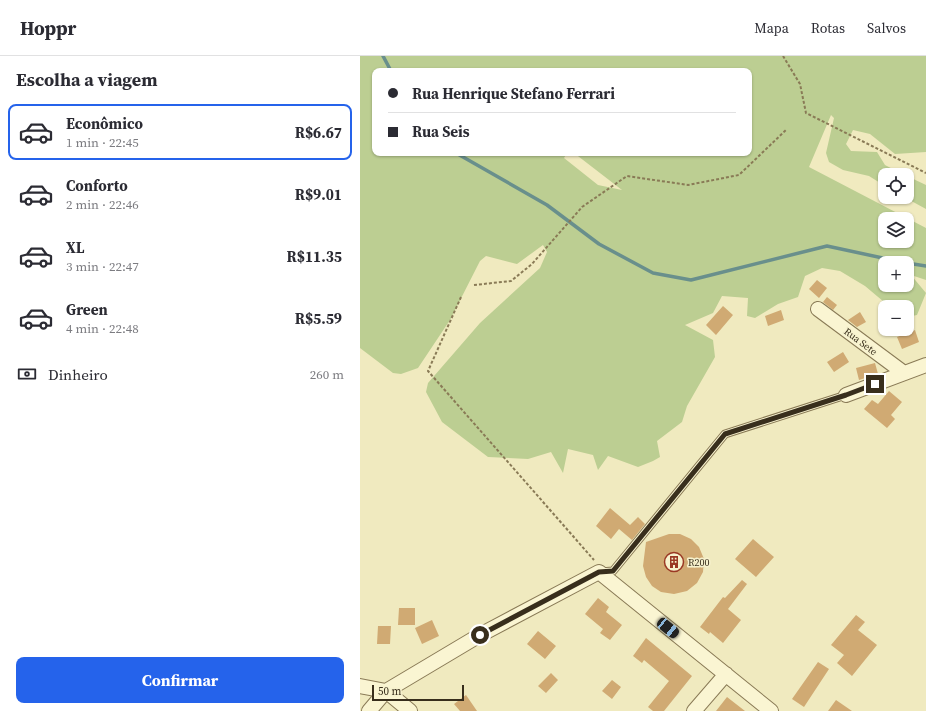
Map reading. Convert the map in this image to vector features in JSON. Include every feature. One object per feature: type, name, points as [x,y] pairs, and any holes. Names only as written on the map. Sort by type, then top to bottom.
[{"type":"street","name":"Rua Sete","points":[[818,309],[904,373]]},
{"type":"street","points":[[846,395],[926,365]]},
{"type":"street","points":[[369,711],[386,691],[480,635],[599,572],[772,711]]},
{"type":"street","points":[[694,711],[726,674]]},
{"type":"street","points":[[360,686],[386,691],[410,711]]},
{"type":"lane","points":[[599,572],[613,571],[725,434],[846,395]]},
{"type":"path","points":[[783,56],[800,84],[806,113],[926,173]]},
{"type":"path","points":[[474,285],[511,281],[532,264],[582,207],[627,176],[688,184],[739,175],[787,129]]},
{"type":"path","points":[[461,298],[428,371],[594,559],[599,572]]},
{"type":"green space","points":[[360,56],[926,56],[926,152],[895,154],[870,134],[853,130],[846,144],[851,151],[877,152],[885,165],[891,168],[878,168],[878,182],[869,176],[843,170],[829,162],[826,153],[834,118],[831,115],[809,167],[895,212],[878,212],[878,248],[914,248],[914,222],[926,228],[926,280],[914,276],[914,256],[878,256],[878,292],[914,292],[914,279],[926,293],[917,315],[914,316],[914,300],[882,300],[865,286],[840,271],[822,268],[805,276],[798,297],[778,304],[755,318],[747,316],[748,298],[722,296],[713,313],[685,325],[713,340],[715,357],[687,406],[682,422],[657,441],[660,457],[638,467],[608,456],[598,470],[593,455],[568,449],[563,473],[551,452],[528,459],[488,457],[442,422],[426,392],[428,383],[480,323],[540,268],[547,252],[543,245],[517,264],[486,256],[480,261],[450,320],[418,368],[401,374],[393,373],[360,348]]},
{"type":"green space","points":[[914,179],[926,185],[926,209],[914,202]]},
{"type":"building","points":[[817,280],[827,288],[819,298],[809,289]]},
{"type":"building","points":[[827,297],[837,305],[833,310],[823,302]]},
{"type":"building","points":[[723,306],[733,315],[716,335],[706,325]]},
{"type":"building","points":[[781,310],[784,320],[768,326],[765,316]]},
{"type":"building","points":[[860,312],[866,322],[857,327],[848,320]]},
{"type":"building","points":[[914,330],[919,342],[902,349],[897,337],[914,336]]},
{"type":"building","points":[[843,352],[849,362],[834,372],[827,362]]},
{"type":"building","points":[[875,363],[878,374],[859,380],[856,368]]},
{"type":"building","points":[[889,391],[902,402],[891,415],[895,419],[887,428],[864,409],[872,400],[878,404]]},
{"type":"building","points":[[610,508],[630,525],[638,517],[645,524],[632,540],[619,529],[611,539],[596,526]]},
{"type":"building","name":"R200","points":[[669,534],[680,534],[691,539],[699,547],[704,559],[703,572],[697,583],[687,591],[674,594],[661,592],[652,586],[646,577],[643,566],[646,542]]},
{"type":"building","points":[[753,539],[774,557],[756,577],[735,559]]},
{"type":"building","points":[[742,580],[747,584],[728,609],[741,620],[723,643],[710,632],[709,634],[700,627],[723,597],[725,598]]},
{"type":"building","points":[[598,598],[609,607],[606,612],[622,625],[610,640],[600,633],[603,629],[585,614]]},
{"type":"building","points":[[399,608],[415,608],[415,625],[398,625]]},
{"type":"building","points":[[856,615],[865,622],[858,630],[877,645],[852,676],[837,663],[844,655],[831,645]]},
{"type":"building","points":[[432,620],[439,636],[422,644],[415,628]]},
{"type":"building","points":[[378,626],[391,626],[390,644],[377,644]]},
{"type":"building","points":[[538,631],[556,646],[545,659],[527,644]]},
{"type":"building","points":[[646,638],[692,676],[664,711],[653,711],[648,707],[669,681],[644,660],[642,663],[633,656]]},
{"type":"building","points":[[818,662],[829,669],[804,707],[792,699]]},
{"type":"building","points":[[551,673],[558,680],[546,693],[538,686]]},
{"type":"building","points":[[612,680],[621,687],[612,699],[602,691]]},
{"type":"building","points":[[466,695],[477,711],[460,711],[454,704]]},
{"type":"building","points":[[727,697],[745,711],[716,711]]},
{"type":"building","points":[[836,700],[852,711],[828,711]]},
{"type":"waterway","points":[[383,56],[389,68]]},
{"type":"waterway","points":[[461,156],[547,205],[599,244],[653,273],[691,280],[827,246],[878,257]]},
{"type":"waterway","points":[[914,264],[926,266]]},
{"type":"place","name":"R200","points":[[674,562]]},
{"type":"route","points":[[480,635],[599,572],[613,571],[725,434],[846,395],[875,384]]}]
